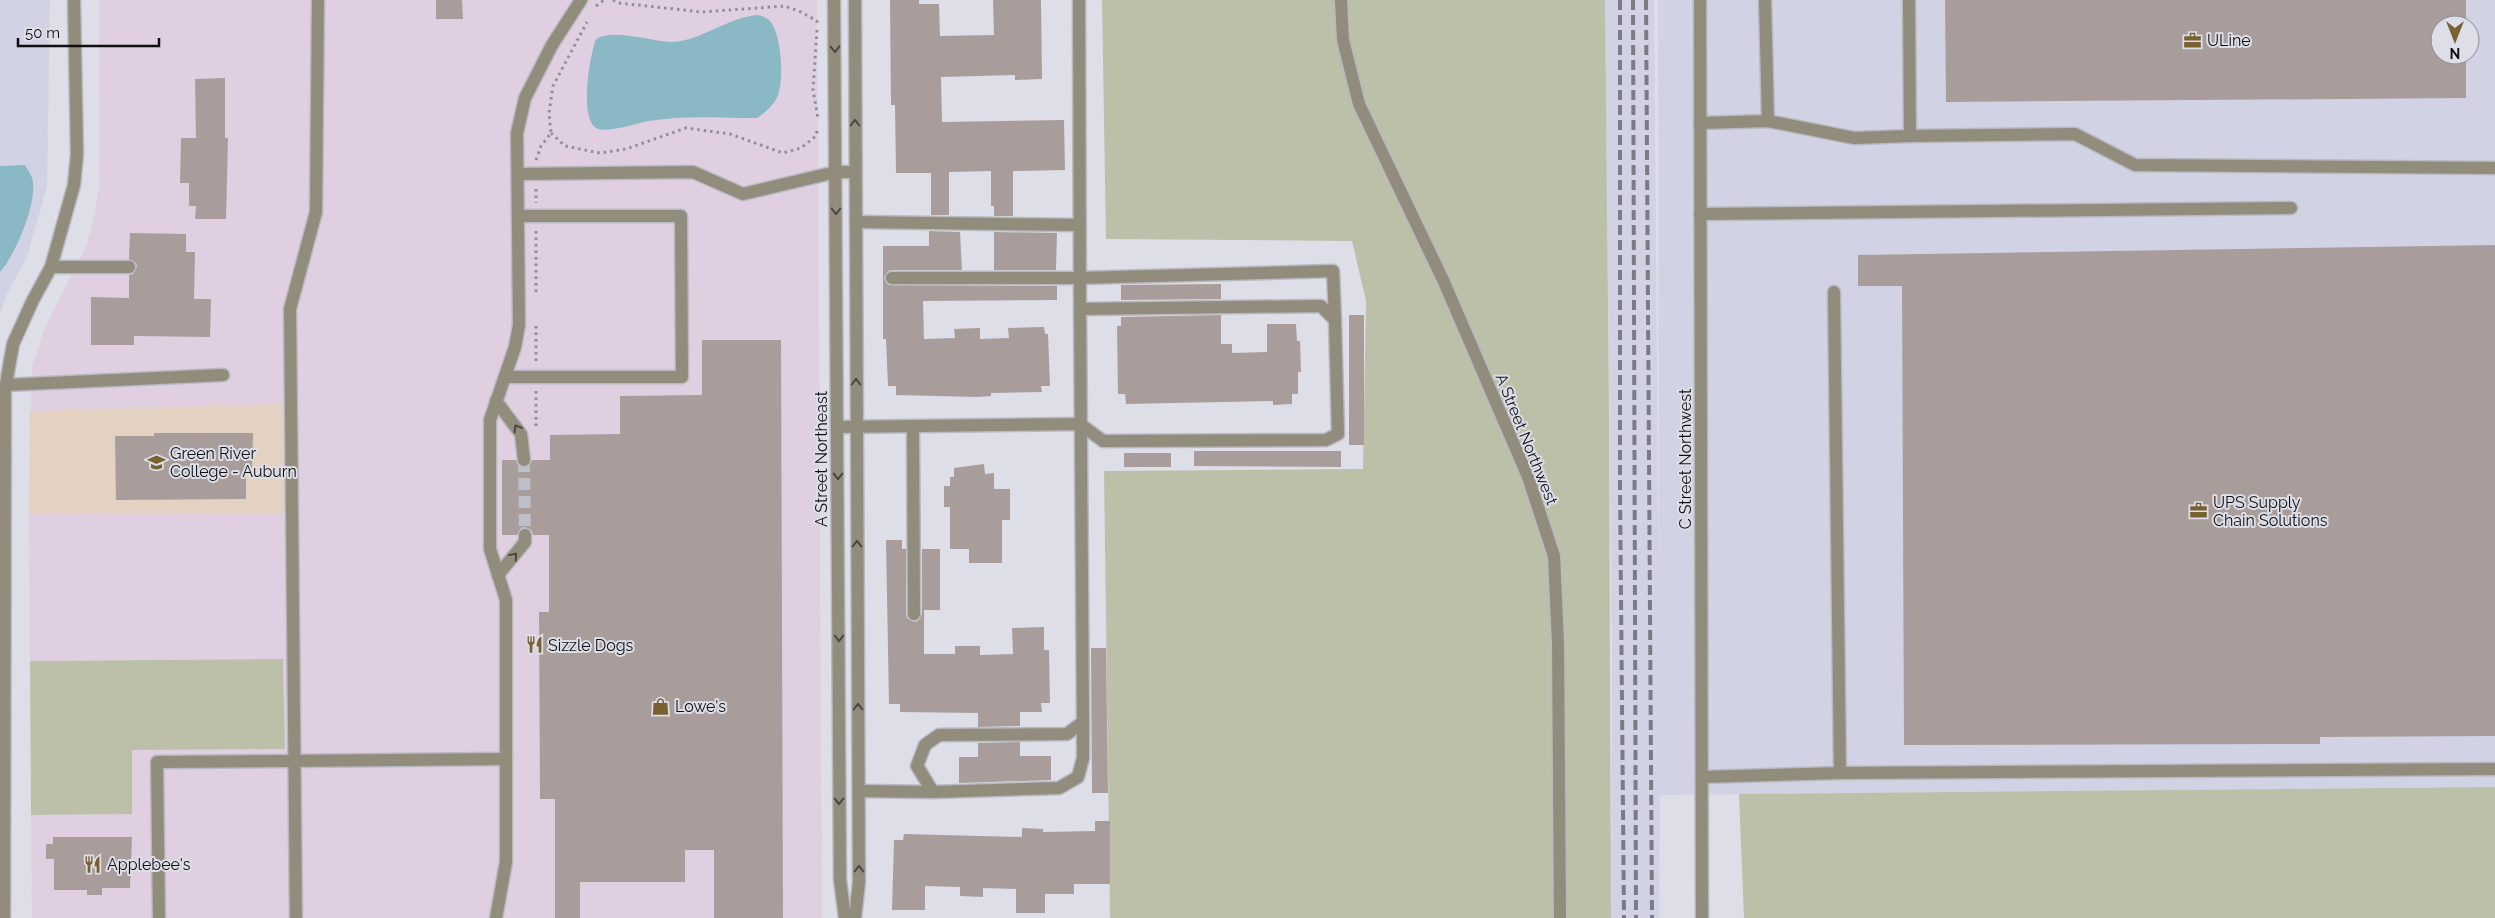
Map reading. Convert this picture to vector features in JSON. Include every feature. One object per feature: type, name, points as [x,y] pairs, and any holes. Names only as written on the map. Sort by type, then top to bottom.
[{"type":"street","points":[[4,918],[2,788],[3,456],[6,385],[12,344],[51,267],[74,184],[77,154],[74,0]]},
{"type":"street","points":[[296,918],[290,309],[316,212],[318,0]]},
{"type":"street","points":[[496,918],[506,862],[506,600],[490,549],[488,472],[490,420],[516,347],[519,325],[517,133],[522,106],[552,46],[581,0]]},
{"type":"street","name":"A Street Northeast","points":[[834,0],[840,880],[845,918]]},
{"type":"street","points":[[854,0],[859,791],[859,882],[855,918]]},
{"type":"street","points":[[859,791],[933,792],[1058,788],[1078,777],[1083,758],[1084,722],[1080,424],[1079,0]]},
{"type":"street","name":"A Street Northwest","points":[[1341,0],[1343,40],[1359,104],[1444,282],[1528,477],[1554,556],[1558,643],[1560,918]]},
{"type":"street","name":"C Street Northwest","points":[[1700,0],[1702,918]]},
{"type":"street","points":[[1765,0],[1768,121]]},
{"type":"street","points":[[1909,0],[1910,136]]},
{"type":"street","points":[[1700,123],[1768,121],[1854,138],[2075,134],[2135,165],[2495,168]]},
{"type":"street","points":[[518,174],[693,172],[743,194],[836,172],[855,172]]},
{"type":"street","points":[[1700,214],[2292,208]]},
{"type":"street","points":[[505,377],[682,377],[681,216],[518,216]]},
{"type":"street","points":[[856,222],[1079,225]]},
{"type":"street","points":[[51,267],[129,267]]},
{"type":"street","points":[[838,427],[1080,424],[1103,441],[1326,440],[1338,434],[1334,271],[1079,278],[892,278]]},
{"type":"street","points":[[1834,292],[1840,773]]},
{"type":"street","points":[[1080,308],[1321,306],[1335,320]]},
{"type":"street","points":[[6,385],[224,375]]},
{"type":"street","points":[[496,401],[521,434],[524,460]]},
{"type":"street","points":[[913,426],[914,614]]},
{"type":"street","points":[[498,575],[525,542],[525,535]]},
{"type":"street","points":[[933,792],[917,766],[925,745],[939,735],[1068,734],[1084,722]]},
{"type":"street","points":[[158,918],[157,762],[506,759]]},
{"type":"street","points":[[1702,778],[1840,773],[2495,769]]},
{"type":"path","points":[[551,133],[565,146],[600,152],[626,149],[686,128],[730,134],[783,153],[801,148],[816,136],[819,124],[814,90],[817,21],[785,6],[702,12],[619,3],[613,0]]},
{"type":"shaded area","points":[[0,0],[50,0],[47,186],[27,257],[7,294],[0,314]]},
{"type":"shaded area","points":[[99,0],[817,0],[822,918],[32,918],[31,815],[132,814],[132,750],[285,749],[283,659],[30,661],[29,514],[32,368],[43,332],[87,244],[94,218],[99,187]]},
{"type":"shaded area","points":[[1605,0],[1654,0],[1659,619],[1658,0],[2495,0],[2495,787],[1660,795],[1659,918],[1611,918],[1612,667]]},
{"type":"shaded area","name":"Green River College - Auburn","points":[[282,404],[284,513],[29,514],[30,411]]},
{"type":"green space","points":[[1102,0],[1605,0],[1611,918],[1110,918],[1104,471],[1363,469],[1366,301],[1352,241],[1106,239]]},
{"type":"green space","points":[[283,659],[285,749],[132,750],[132,814],[31,815],[30,661]]},
{"type":"green space","points":[[2495,787],[2495,918],[1744,918],[1739,794]]},
{"type":"water","points":[[758,15],[767,18],[773,25],[779,44],[781,78],[776,99],[757,118],[676,118],[649,121],[607,130],[596,128],[591,122],[588,112],[587,85],[596,39],[604,36],[623,35],[673,42],[695,37],[736,20]]},
{"type":"water","points":[[25,165],[32,178],[33,188],[29,213],[19,241],[0,272],[0,166]]},
{"type":"building","points":[[436,0],[462,0],[463,19],[436,19]]},
{"type":"building","points":[[890,0],[919,0],[919,4],[939,4],[940,36],[994,35],[993,0],[1041,0],[1042,79],[1015,80],[1015,75],[941,77],[942,122],[1064,120],[1065,170],[1013,171],[1013,216],[994,216],[994,206],[991,206],[991,171],[949,172],[949,215],[931,215],[931,173],[896,173],[895,105],[891,105]]},
{"type":"building","name":"ULine","points":[[1945,0],[2466,0],[2466,15],[2430,15],[2430,65],[2466,65],[2466,98],[1946,102]]},
{"type":"building","points":[[225,78],[225,138],[228,138],[226,219],[195,219],[196,206],[189,206],[189,183],[180,183],[181,138],[196,138],[195,79]]},
{"type":"building","points":[[929,231],[960,232],[962,270],[892,270],[888,271],[884,278],[888,285],[1057,286],[1057,300],[923,301],[924,339],[955,338],[954,329],[980,328],[980,339],[1009,338],[1008,328],[1044,327],[1045,334],[1048,334],[1050,386],[1041,386],[1042,392],[991,393],[991,396],[977,397],[896,395],[896,386],[888,386],[886,339],[883,339],[883,246],[929,246]]},
{"type":"building","points":[[994,232],[1057,233],[1056,270],[994,270]]},
{"type":"building","points":[[130,233],[186,234],[186,252],[195,252],[194,299],[211,299],[210,337],[134,336],[134,345],[91,345],[91,297],[129,298],[129,275],[133,274],[137,267],[136,263],[129,259]]},
{"type":"building","name":"UPS Supply Chain Solutions","points":[[2495,245],[2495,736],[2320,737],[2320,744],[1904,745],[1902,286],[1858,286],[1858,255]]},
{"type":"building","points":[[1221,284],[1221,299],[1121,300],[1121,285]]},
{"type":"building","points":[[1221,315],[1221,344],[1232,344],[1232,353],[1267,352],[1267,324],[1296,324],[1297,341],[1300,341],[1301,372],[1298,372],[1298,394],[1292,394],[1292,404],[1273,405],[1273,401],[1126,404],[1125,394],[1118,394],[1117,326],[1121,326],[1121,317]]},
{"type":"building","points":[[1349,315],[1364,315],[1364,445],[1349,445]]},
{"type":"building","name":"Lowe's","points":[[702,340],[781,340],[783,918],[714,918],[714,850],[685,850],[685,882],[580,882],[580,918],[555,918],[555,799],[540,799],[539,612],[549,612],[549,535],[533,535],[532,531],[525,527],[521,528],[517,535],[502,535],[502,460],[516,460],[518,465],[524,468],[529,466],[532,460],[550,460],[550,435],[620,434],[620,396],[702,395]]},
{"type":"building","name":"Green River College - Auburn","points":[[154,433],[253,433],[252,472],[246,472],[246,499],[116,500],[115,436],[154,436]]},
{"type":"building","points":[[1194,451],[1341,451],[1341,467],[1194,466]]},
{"type":"building","points":[[1124,453],[1171,453],[1171,467],[1124,467]]},
{"type":"building","points":[[984,464],[985,474],[994,473],[994,489],[1010,489],[1010,520],[1002,520],[1002,563],[969,563],[969,549],[950,549],[950,507],[944,507],[944,486],[950,486],[950,477],[954,477],[954,468]]},
{"type":"building","points":[[886,540],[902,540],[902,549],[906,549],[906,614],[907,618],[914,622],[918,621],[922,614],[922,549],[940,549],[940,610],[924,610],[924,654],[955,654],[955,646],[980,646],[980,655],[1013,654],[1012,628],[1044,627],[1044,650],[1049,650],[1050,703],[1041,703],[1042,712],[1020,712],[1020,726],[978,727],[978,713],[900,712],[900,704],[889,704]]},
{"type":"building","points":[[1091,648],[1106,648],[1108,793],[1092,793]]},
{"type":"building","points":[[1020,742],[1020,756],[1051,756],[1051,780],[959,783],[959,757],[978,757],[978,743]]},
{"type":"building","points":[[1095,821],[1110,821],[1110,884],[1074,884],[1074,894],[1045,894],[1045,913],[1016,913],[1016,889],[983,888],[983,897],[960,896],[960,887],[925,886],[925,910],[892,910],[894,840],[903,840],[904,834],[1022,837],[1022,828],[1043,829],[1043,832],[1095,831]]},
{"type":"building","name":"Applebee's","points":[[53,837],[132,837],[130,888],[102,888],[102,895],[87,895],[87,890],[54,890],[54,859],[46,859],[46,844],[53,844]]},
{"type":"tunnel","points":[[524,460],[525,535]]},
{"type":"railway","points":[[1620,0],[1620,487],[1624,918]]},
{"type":"railway","points":[[1633,0],[1636,918]]},
{"type":"railway","points":[[1646,0],[1652,918]]},
{"type":"place","name":"ULine","points":[[2193,40]]},
{"type":"place","name":"Green River College - Auburn","points":[[156,462]]},
{"type":"place","name":"UPS Supply Chain Solutions","points":[[2199,511]]},
{"type":"place","name":"Sizzle Dogs","points":[[534,645]]},
{"type":"place","name":"Lowe's","points":[[661,706]]},
{"type":"place","name":"Applebee's","points":[[93,864]]}]
